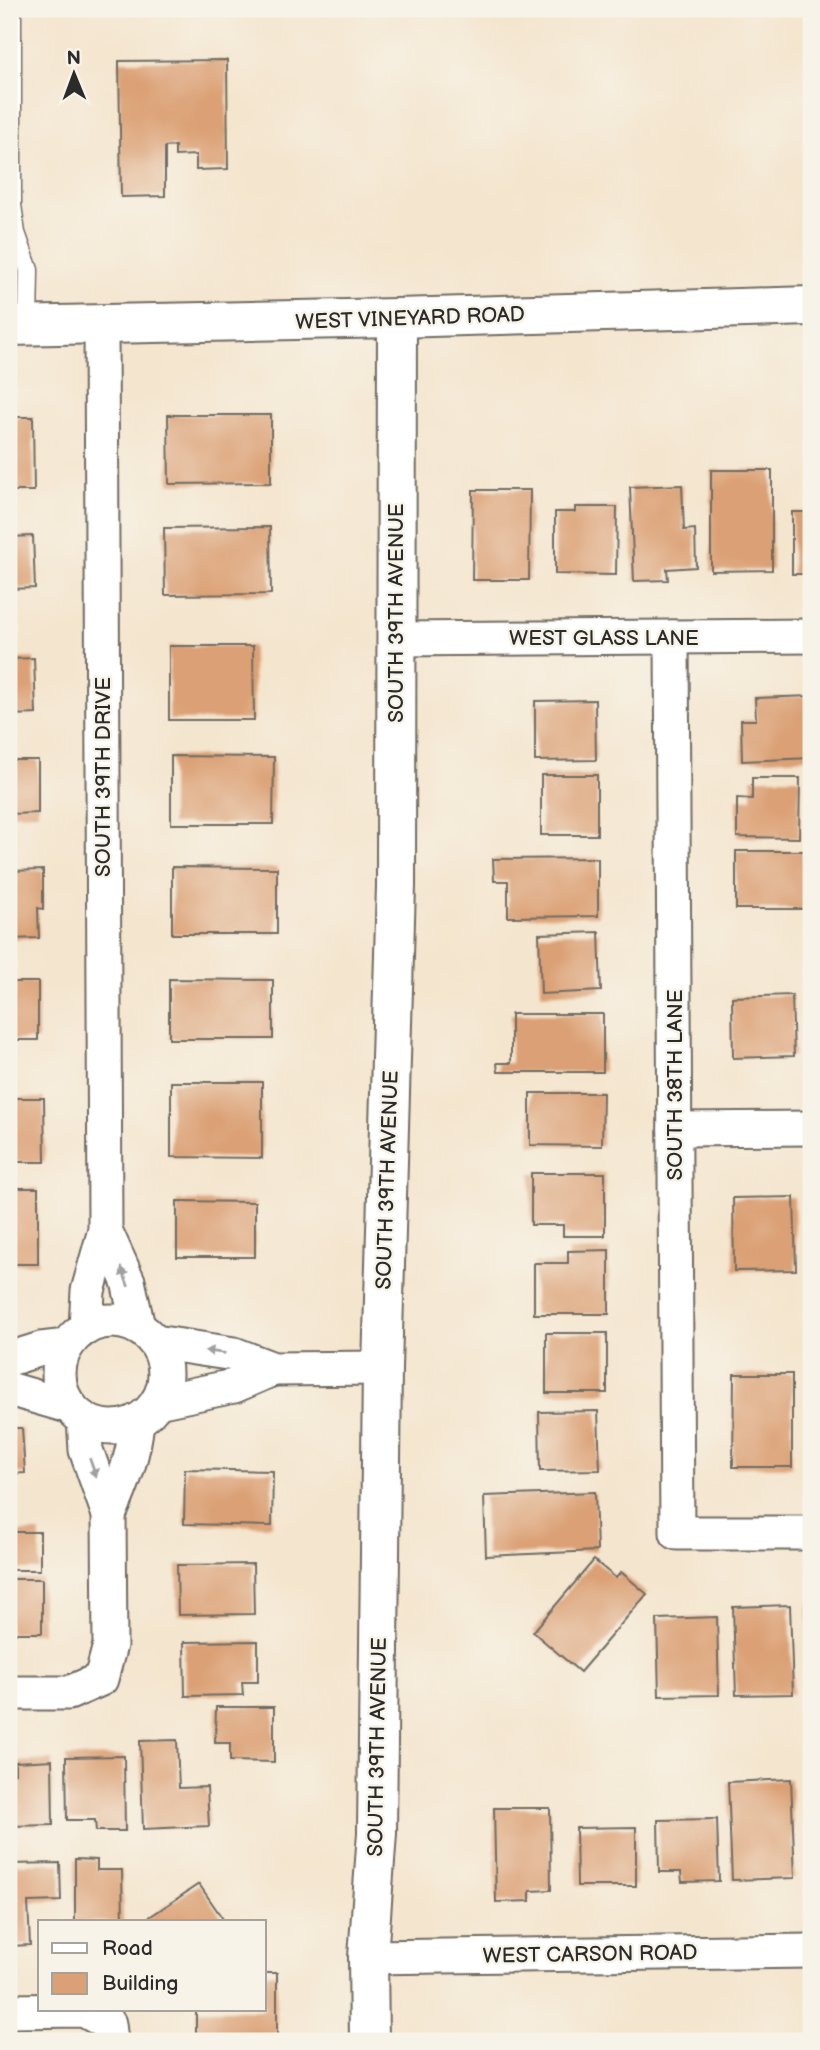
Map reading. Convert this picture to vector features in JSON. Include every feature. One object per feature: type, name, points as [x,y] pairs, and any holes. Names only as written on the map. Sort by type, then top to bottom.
[{"type":"street","name":"WEST VINEYARD ROAD","points":[[18,326],[811,306]]},
{"type":"street","name":"SOUTH 39TH AVENUE","points":[[369,2041],[368,1957],[377,1833],[382,1368],[396,886],[397,318]]},
{"type":"street","name":"SOUTH 39TH DRIVE","points":[[76,1337],[105,1230],[101,325]]},
{"type":"street","name":"WEST GLASS LANE","points":[[396,639],[811,636]]},
{"type":"street","name":"SOUTH 38TH LANE","points":[[672,637],[677,1533],[811,1533]]},
{"type":"street","points":[[675,1129],[811,1128]]},
{"type":"street","name":"SOUTH 39TH DRIVE","points":[[105,1230],[128,1281],[147,1335]]},
{"type":"street","points":[[9,1359],[76,1337],[98,1322],[112,1320],[147,1335],[234,1354],[273,1369],[382,1368]]},
{"type":"street","points":[[109,1515],[125,1480],[147,1412],[164,1388],[166,1372],[163,1356],[147,1335]]},
{"type":"street","points":[[9,1693],[69,1693],[101,1679],[110,1645],[109,1515],[86,1450],[78,1413],[63,1393],[60,1377],[61,1361],[76,1337]]},
{"type":"street","points":[[9,1389],[78,1413],[102,1426],[120,1426],[147,1412],[234,1386],[273,1369]]},
{"type":"street","name":"WEST CARSON ROAD","points":[[368,1957],[811,1951]]},
{"type":"street","points":[[9,2011],[38,2011]]},
{"type":"street","points":[[85,2011],[110,2033]]},
{"type":"lane","points":[[12,9],[12,205],[16,233],[29,270],[18,326]]},
{"type":"building","points":[[227,60],[228,169],[196,170],[196,155],[175,156],[175,146],[165,147],[165,196],[121,197],[119,61]]},
{"type":"building","points":[[168,415],[271,415],[271,483],[169,484]]},
{"type":"building","points":[[9,417],[33,417],[34,491],[9,491]]},
{"type":"building","points":[[711,470],[772,470],[772,570],[711,571]]},
{"type":"building","points":[[682,485],[684,530],[695,529],[696,567],[667,569],[668,580],[634,581],[630,487]]},
{"type":"building","points":[[473,490],[530,490],[529,580],[472,580]]},
{"type":"building","points":[[575,507],[617,507],[616,575],[555,574],[555,512],[575,512]]},
{"type":"building","points":[[792,512],[811,512],[811,574],[792,574]]},
{"type":"building","points":[[270,527],[271,594],[165,595],[164,528]]},
{"type":"building","points":[[33,536],[35,588],[9,589],[9,537]]},
{"type":"building","points":[[169,646],[253,646],[254,720],[169,720]]},
{"type":"building","points":[[34,658],[36,714],[9,715],[9,659]]},
{"type":"building","points":[[811,696],[811,758],[742,761],[741,720],[756,720],[755,698]]},
{"type":"building","points":[[595,700],[596,760],[535,761],[535,701]]},
{"type":"building","points":[[171,756],[274,757],[273,824],[171,824]]},
{"type":"building","points":[[9,760],[38,760],[38,813],[9,814]]},
{"type":"building","points":[[541,775],[597,775],[597,835],[541,835]]},
{"type":"building","points":[[752,778],[800,778],[799,838],[737,837],[737,798],[752,799]]},
{"type":"building","points":[[736,851],[811,851],[811,909],[736,909]]},
{"type":"building","points":[[598,858],[598,916],[508,917],[508,881],[494,881],[493,859]]},
{"type":"building","points":[[172,867],[277,868],[277,934],[172,934]]},
{"type":"building","points":[[43,870],[43,909],[38,908],[39,938],[9,939],[9,871]]},
{"type":"building","points":[[599,932],[601,991],[541,994],[539,934]]},
{"type":"building","points":[[169,979],[273,980],[273,1039],[169,1039]]},
{"type":"building","points":[[9,982],[38,982],[38,1040],[9,1040]]},
{"type":"building","points":[[792,995],[794,1056],[733,1058],[732,997]]},
{"type":"building","points":[[511,1014],[603,1014],[603,1072],[498,1072],[497,1063],[511,1063]]},
{"type":"building","points":[[806,1021],[811,1021],[811,1060],[806,1060]]},
{"type":"building","points":[[171,1082],[262,1082],[262,1158],[171,1157]]},
{"type":"building","points":[[530,1093],[603,1093],[602,1146],[530,1145]]},
{"type":"building","points":[[9,1098],[44,1098],[45,1162],[9,1162]]},
{"type":"building","points":[[531,1173],[605,1173],[605,1236],[563,1236],[563,1225],[531,1225]]},
{"type":"building","points":[[9,1188],[38,1188],[38,1264],[9,1264]]},
{"type":"building","points":[[794,1197],[796,1270],[734,1271],[733,1198]]},
{"type":"building","points":[[177,1201],[255,1202],[255,1257],[177,1257]]},
{"type":"building","points":[[609,1250],[609,1314],[534,1314],[534,1263],[568,1263],[568,1251]]},
{"type":"building","points":[[546,1333],[607,1333],[607,1393],[546,1393]]},
{"type":"building","points":[[734,1374],[792,1374],[792,1467],[733,1467]]},
{"type":"building","points":[[598,1411],[600,1470],[540,1471],[539,1412]]},
{"type":"building","points":[[9,1428],[22,1428],[25,1473],[9,1474]]},
{"type":"building","points":[[185,1469],[273,1471],[272,1526],[184,1524]]},
{"type":"building","points":[[595,1492],[597,1551],[486,1556],[484,1496]]},
{"type":"building","points":[[9,1532],[40,1532],[40,1570],[9,1570]]},
{"type":"building","points":[[594,1560],[616,1578],[621,1572],[647,1594],[580,1672],[533,1632]]},
{"type":"building","points":[[253,1564],[254,1614],[178,1615],[177,1565]]},
{"type":"building","points":[[9,1579],[42,1579],[42,1633],[9,1633]]},
{"type":"building","points":[[790,1605],[793,1694],[736,1695],[733,1607]]},
{"type":"building","points":[[808,1605],[811,1605],[811,1665],[809,1665]]},
{"type":"building","points":[[717,1617],[719,1695],[659,1696],[657,1619]]},
{"type":"building","points":[[258,1641],[258,1682],[242,1682],[243,1695],[185,1696],[184,1642]]},
{"type":"building","points":[[216,1707],[274,1707],[274,1762],[230,1761],[230,1743],[215,1743]]},
{"type":"building","points":[[177,1740],[179,1788],[207,1787],[209,1826],[143,1829],[140,1741]]},
{"type":"building","points":[[124,1756],[125,1831],[96,1831],[95,1820],[67,1820],[66,1757]]},
{"type":"building","points":[[52,1760],[53,1825],[9,1826],[9,1773],[15,1773],[15,1762]]},
{"type":"building","points":[[791,1779],[795,1878],[732,1880],[728,1782]]},
{"type":"building","points":[[494,1808],[550,1808],[551,1890],[530,1891],[530,1901],[496,1902]]},
{"type":"building","points":[[717,1819],[719,1881],[682,1882],[681,1872],[659,1872],[658,1820]]},
{"type":"building","points":[[636,1827],[636,1886],[577,1886],[576,1828]]},
{"type":"building","points":[[75,1859],[97,1860],[97,1870],[122,1870],[123,1920],[75,1920]]},
{"type":"building","points":[[60,1863],[61,1901],[28,1902],[30,1945],[9,1946],[9,1864]]},
{"type":"building","points":[[199,1884],[224,1920],[145,1920]]},
{"type":"building","points":[[266,1973],[277,1973],[277,2039],[196,2040],[196,2011],[266,2011]]}]
